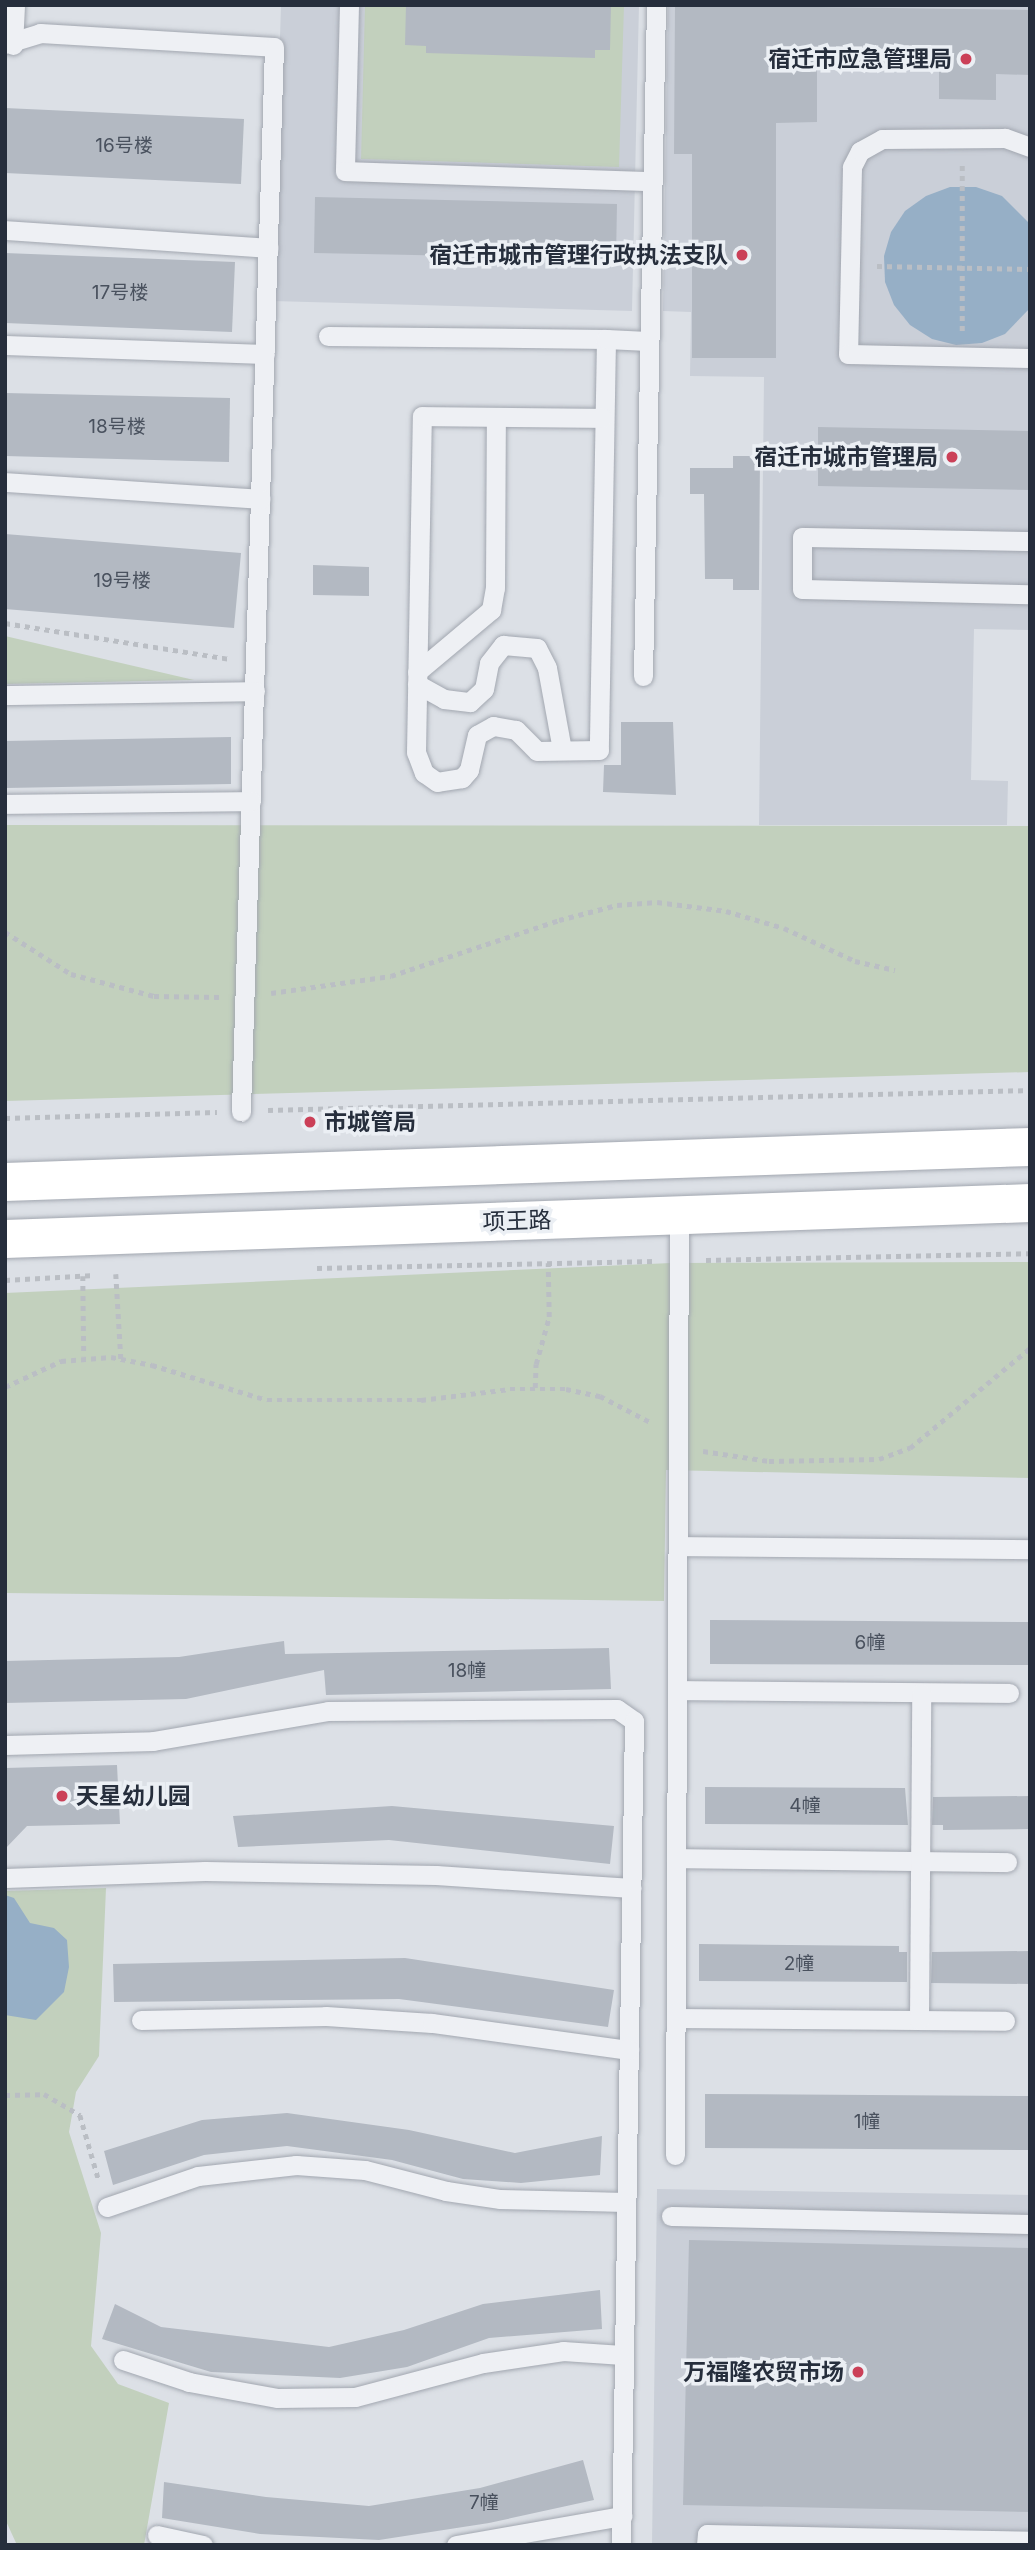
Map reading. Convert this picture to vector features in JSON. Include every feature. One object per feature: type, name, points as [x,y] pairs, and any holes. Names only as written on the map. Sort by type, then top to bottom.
[{"type":"main road","points":[[5,1182],[1030,1147]]},
{"type":"main road","name":"项王路","points":[[5,1239],[1030,1203]]},
{"type":"lane","points":[[15,5],[9,45],[40,33],[274,47],[241,1111]]},
{"type":"lane","points":[[349,5],[345,171],[651,181]]},
{"type":"lane","points":[[643,676],[656,5]]},
{"type":"lane","points":[[1030,147],[1005,138],[882,139],[860,151],[852,167],[848,354],[1030,358]]},
{"type":"lane","points":[[5,230],[268,248]]},
{"type":"lane","points":[[328,336],[648,341]]},
{"type":"lane","points":[[602,418],[422,416],[416,752],[428,778],[437,782],[462,778],[470,770],[477,735],[493,726],[516,730],[537,751],[599,750],[602,418],[606,339]]},
{"type":"lane","points":[[5,345],[265,354]]},
{"type":"lane","points":[[417,678],[491,610],[494,600],[496,416]]},
{"type":"lane","points":[[5,482],[260,499]]},
{"type":"lane","points":[[1030,541],[803,537],[802,589],[1030,594]]},
{"type":"lane","points":[[417,678],[444,699],[470,702],[484,689],[489,663],[503,645],[537,648],[547,668],[562,750]]},
{"type":"lane","points":[[5,695],[255,691]]},
{"type":"lane","points":[[5,804],[251,801]]},
{"type":"lane","points":[[675,2155],[679,1215]]},
{"type":"lane","points":[[678,1546],[1030,1549]]},
{"type":"lane","points":[[677,1690],[1009,1693]]},
{"type":"lane","points":[[919,2020],[921,1693]]},
{"type":"lane","points":[[5,1745],[153,1741],[298,1713],[617,1709],[635,1721],[621,2545]]},
{"type":"lane","points":[[676,1858],[1007,1863]]},
{"type":"lane","points":[[5,1878],[219,1871],[436,1875],[632,1888]]},
{"type":"lane","points":[[141,2020],[326,2017],[432,2022],[629,2050]]},
{"type":"lane","points":[[676,2018],[1005,2021]]},
{"type":"lane","points":[[107,2207],[198,2176],[296,2165],[365,2170],[446,2191],[500,2199],[626,2202]]},
{"type":"lane","points":[[671,2216],[1030,2224]]},
{"type":"lane","points":[[123,2360],[189,2382],[277,2398],[355,2397],[483,2362],[563,2351],[624,2355]]},
{"type":"lane","points":[[456,2545],[622,2516]]},
{"type":"lane","points":[[706,2545],[707,2534],[872,2541],[1030,2541]]},
{"type":"lane","points":[[157,2535],[203,2545]]},
{"type":"path","points":[[962,183],[962,334]]},
{"type":"path","points":[[876,266],[1030,269]]},
{"type":"path","points":[[5,623],[255,663]]},
{"type":"path","points":[[257,995],[391,976],[559,920],[617,905],[657,902],[726,911],[784,928],[855,961],[895,970]]},
{"type":"path","points":[[5,932],[82,977],[154,996],[232,997]]},
{"type":"path","points":[[5,1118],[1030,1090]]},
{"type":"path","points":[[312,1268],[1030,1253]]},
{"type":"path","points":[[535,1388],[536,1363],[549,1317],[548,1263]]},
{"type":"path","points":[[116,1274],[121,1359]]},
{"type":"path","points":[[5,1280],[128,1274]]},
{"type":"path","points":[[83,1276],[84,1356]]},
{"type":"path","points":[[5,1387],[61,1361],[84,1356],[121,1359],[267,1400],[421,1400],[535,1388],[600,1396],[654,1425],[677,1449],[768,1461],[879,1459],[910,1448],[1030,1348]]},
{"type":"path","points":[[5,2095],[44,2094],[80,2115],[107,2207]]},
{"type":"shaded area","points":[[281,5],[639,5],[632,311],[272,301]]},
{"type":"shaded area","points":[[668,5],[1030,5],[1030,630],[974,629],[971,780],[1008,781],[1007,825],[759,825],[764,377],[690,376],[691,312],[663,311]]},
{"type":"shaded area","name":"万福隆农贸市场","points":[[657,2189],[1030,2195],[1030,2545],[652,2545]]},
{"type":"green space","points":[[365,5],[624,5],[619,167],[361,159]]},
{"type":"green space","points":[[5,636],[194,680],[5,684]]},
{"type":"green space","points":[[5,825],[1030,826],[1030,1072],[5,1101]]},
{"type":"green space","points":[[1030,1262],[1030,1478],[666,1470],[664,1601],[5,1593],[5,1293],[671,1263]]},
{"type":"green space","points":[[106,1888],[99,2056],[76,2092],[69,2132],[101,2233],[91,2346],[118,2384],[169,2403],[144,2545],[17,2545],[5,2519],[5,1891]]},
{"type":"water","points":[[950,187],[976,187],[1002,196],[1030,224],[1030,308],[1005,334],[982,343],[956,345],[932,339],[910,325],[894,305],[885,282],[884,256],[891,232],[905,211],[926,196]]},
{"type":"water","points":[[5,1895],[14,1898],[30,1923],[54,1928],[67,1940],[69,1967],[64,1992],[36,2020],[5,2015]]},
{"type":"building","points":[[406,5],[611,5],[610,50],[595,50],[595,58],[426,53],[426,46],[405,45]]},
{"type":"building","points":[[675,5],[1030,10],[1030,75],[996,74],[996,100],[939,99],[939,70],[817,68],[817,122],[776,123],[776,358],[692,358],[692,154],[674,154]]},
{"type":"building","points":[[5,108],[244,119],[241,184],[5,173]]},
{"type":"building","points":[[315,197],[617,204],[616,259],[314,253]]},
{"type":"building","points":[[5,253],[235,262],[232,332],[5,323]]},
{"type":"building","points":[[5,393],[230,398],[229,462],[5,456]]},
{"type":"building","points":[[818,427],[1030,431],[1030,490],[818,486]]},
{"type":"building","points":[[733,456],[760,456],[759,590],[733,590],[733,579],[705,579],[704,494],[690,494],[690,468],[733,468]]},
{"type":"building","points":[[5,534],[241,553],[234,628],[5,609]]},
{"type":"building","points":[[313,565],[369,567],[369,596],[313,595]]},
{"type":"building","points":[[621,722],[673,722],[676,795],[603,792],[604,765],[621,765]]},
{"type":"building","points":[[231,737],[231,784],[5,788],[5,741]]},
{"type":"building","points":[[710,1620],[1030,1622],[1030,1665],[710,1664]]},
{"type":"building","points":[[284,1641],[285,1654],[609,1648],[611,1689],[326,1695],[324,1670],[186,1699],[5,1703],[5,1661],[179,1657]]},
{"type":"building","name":"天星幼儿园","points":[[117,1765],[120,1824],[27,1826],[5,1849],[5,1768]]},
{"type":"building","points":[[705,1787],[905,1788],[908,1825],[705,1824]]},
{"type":"building","points":[[1030,1796],[1030,1829],[943,1830],[943,1825],[932,1825],[933,1797]]},
{"type":"building","points":[[392,1806],[614,1826],[610,1864],[389,1840],[238,1847],[233,1816]]},
{"type":"building","points":[[699,1944],[899,1946],[899,1952],[907,1952],[907,1982],[699,1981]]},
{"type":"building","points":[[1030,1951],[1030,1984],[931,1983],[932,1952]]},
{"type":"building","points":[[405,1958],[614,1990],[608,2027],[399,1999],[114,2002],[113,1964]]},
{"type":"building","points":[[705,2094],[1030,2096],[1030,2150],[705,2148]]},
{"type":"building","points":[[287,2113],[409,2130],[515,2153],[602,2136],[600,2175],[521,2183],[463,2179],[392,2160],[287,2146],[204,2155],[113,2185],[104,2151],[202,2120]]},
{"type":"building","name":"万福隆农贸市场","points":[[689,2240],[1030,2248],[1030,2512],[683,2505]]},
{"type":"building","points":[[600,2290],[602,2329],[489,2338],[407,2367],[340,2378],[211,2372],[102,2339],[115,2304],[161,2327],[329,2347],[404,2330],[483,2304]]},
{"type":"building","points":[[583,2460],[594,2500],[489,2523],[379,2540],[260,2534],[162,2518],[164,2482],[266,2497],[369,2506],[480,2488]]},
{"type":"place","name":"宿迁市应急管理局","points":[[966,59]]},
{"type":"place","name":"宿迁市城市管理行政执法支队","points":[[742,255]]},
{"type":"place","name":"宿迁市城市管理局","points":[[952,457]]},
{"type":"place","name":"市城管局","points":[[310,1122]]},
{"type":"place","name":"天星幼儿园","points":[[62,1796]]},
{"type":"place","name":"万福隆农贸市场","points":[[858,2372]]}]
